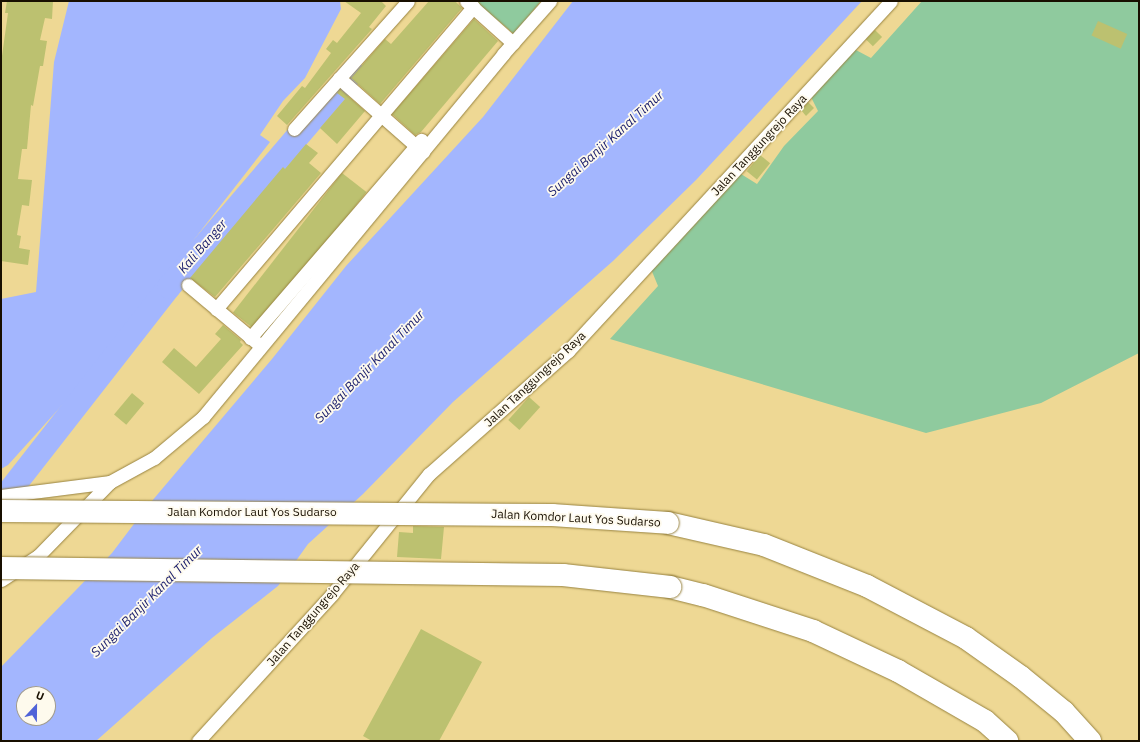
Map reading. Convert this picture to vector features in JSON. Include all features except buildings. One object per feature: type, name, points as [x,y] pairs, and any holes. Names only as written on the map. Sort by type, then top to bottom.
[{"type":"highway","name":"Jalan Komdor Laut Yos Sudarso","points":[[1,510],[552,515],[668,522],[764,545],[867,586],[966,638],[1021,677],[1058,707],[1090,741]]},
{"type":"highway","points":[[1,568],[563,575],[670,588],[703,595],[814,630],[898,671],[984,721],[1007,741]]},
{"type":"street","points":[[1,580],[38,556],[110,482],[148,462],[188,431],[203,417],[262,347],[509,40],[550,1]]},
{"type":"street","name":"Jalan Tanggungrejo Raya","points":[[198,741],[332,594],[429,474],[568,351],[891,1]]},
{"type":"street","points":[[294,129],[339,78],[400,4]]},
{"type":"street","points":[[216,310],[381,116],[470,4],[509,40]]},
{"type":"street","points":[[339,78],[420,149]]},
{"type":"street","points":[[250,338],[420,149]]},
{"type":"street","points":[[188,285],[262,347]]},
{"type":"street","points":[[1,496],[110,482]]},
{"type":"green space","points":[[475,1],[541,1],[514,34]]},
{"type":"green space","points":[[922,1],[1139,1],[1139,353],[1041,403],[926,433],[610,339],[658,286],[651,269],[741,174],[757,184],[784,146],[818,111],[811,97],[854,49],[871,58]]},
{"type":"water","points":[[69,1],[340,1],[341,9],[305,78],[283,101],[260,135],[270,142],[83,382],[8,465],[1,469],[1,299],[36,292],[54,62]]},
{"type":"water","name":"Sungai Banjir Kanal Timur","points":[[573,1],[862,1],[696,180],[613,261],[453,402],[363,494],[308,544],[278,586],[212,638],[96,741],[1,741],[1,667],[112,553],[146,508],[272,359],[346,266],[483,117]]},
{"type":"waterway","name":"Kali Banger","points":[[1,502],[169,287],[352,73]]}]
